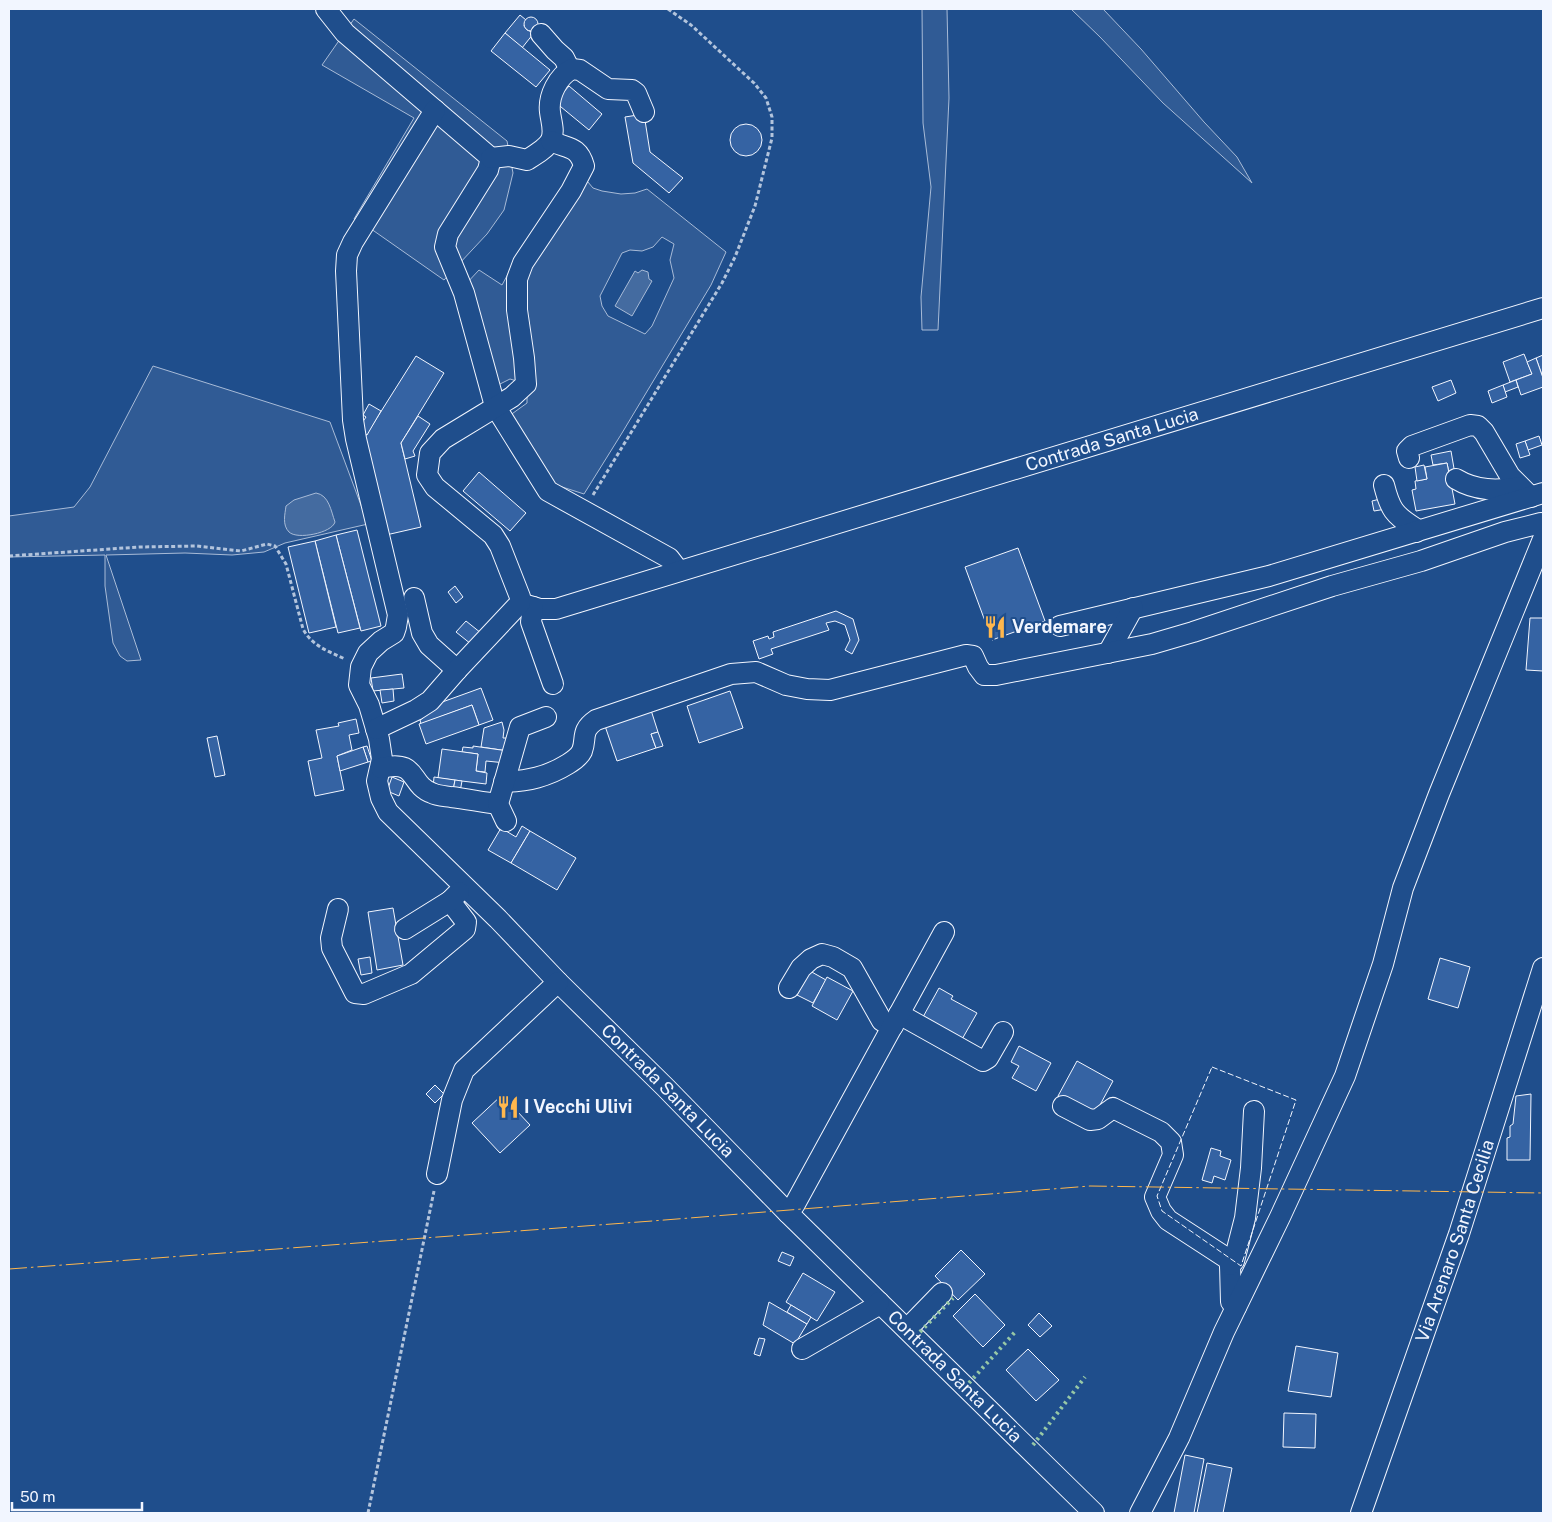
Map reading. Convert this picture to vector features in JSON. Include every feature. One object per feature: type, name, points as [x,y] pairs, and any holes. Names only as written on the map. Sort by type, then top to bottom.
[{"type":"street","points":[[326,9],[345,33],[490,158],[509,156],[527,160],[539,152],[551,140],[553,130],[549,110],[551,96],[561,78],[572,69],[580,70],[608,89],[632,90],[636,93],[644,112]]},
{"type":"street","points":[[541,34],[564,58],[570,70]]},
{"type":"street","points":[[361,667],[368,653],[394,633],[398,615],[356,439],[349,356],[347,255],[352,242],[435,110]]},
{"type":"street","points":[[551,140],[577,151],[582,158],[584,166],[571,191],[524,263],[517,279],[517,310],[526,384],[512,397],[443,439],[430,452],[427,475],[435,487],[493,535],[500,546],[520,597],[526,605],[553,684]]},
{"type":"street","points":[[490,158],[488,170],[448,234],[445,247],[464,293],[495,406],[548,491],[669,558],[679,571]]},
{"type":"street","name":"Contrada Santa Lucia","points":[[526,605],[540,609],[556,609],[1543,308]]},
{"type":"street","points":[[1409,458],[1408,452],[1412,446],[1470,425],[1478,426],[1484,432],[1510,476],[1531,492]]},
{"type":"street","points":[[1456,479],[1478,489],[1531,492]]},
{"type":"street","points":[[1384,485],[1389,504],[1395,513],[1415,528],[1416,532]]},
{"type":"street","points":[[1060,626],[1269,576],[1416,532],[1531,492]]},
{"type":"street","points":[[504,782],[522,782],[543,777],[576,760],[582,750],[584,736],[590,724],[596,720],[731,674],[756,672],[786,686],[830,690],[966,655],[973,656],[984,675],[996,675],[1152,644],[1332,586],[1421,561],[1505,532],[1543,524]]},
{"type":"street","points":[[1140,1513],[1179,1438],[1236,1307],[1345,1076],[1383,964],[1403,888],[1438,794],[1543,539]]},
{"type":"street","points":[[414,598],[422,633],[429,645],[457,670]]},
{"type":"street","points":[[376,729],[416,710],[430,701],[457,670],[526,605]]},
{"type":"street","points":[[1108,653],[1133,608]]},
{"type":"street","name":"Contrada Santa Lucia","points":[[361,667],[359,684],[370,705],[382,758],[377,781],[381,798],[388,812],[498,919],[558,982],[665,1087],[788,1213],[1094,1513]]},
{"type":"street","points":[[381,768],[392,765],[404,767],[412,773],[421,786],[432,794],[502,813],[504,782],[520,727],[546,717]]},
{"type":"street","points":[[406,929],[450,901],[465,887]]},
{"type":"street","points":[[338,909],[331,938],[332,948],[355,993],[364,994],[411,974],[465,929],[466,922],[450,901]]},
{"type":"street","points":[[788,1213],[795,1204],[944,932]]},
{"type":"street","points":[[790,988],[801,968],[811,958],[822,954],[833,957],[852,968],[882,1020],[896,1020],[982,1061],[988,1058],[1004,1032]]},
{"type":"street","name":"Via Arenaro Santa Cecilia","points":[[1361,1513],[1459,1234],[1543,968]]},
{"type":"street","points":[[437,1174],[452,1100],[464,1070],[558,982]]},
{"type":"street","points":[[1063,1106],[1090,1120],[1098,1119],[1113,1108],[1161,1132],[1171,1142],[1173,1155],[1155,1197],[1161,1211],[1168,1220],[1228,1259],[1230,1265],[1231,1302],[1236,1307]]},
{"type":"street","points":[[1230,1265],[1234,1261],[1245,1218],[1251,1168],[1254,1111]]},
{"type":"street","points":[[906,1329],[942,1293]]},
{"type":"street","points":[[802,1349],[875,1307],[879,1302]]},
{"type":"path","points":[[583,511],[722,283],[735,258],[755,206],[772,138],[772,117],[766,98],[754,83],[691,24],[668,9]]},
{"type":"path","points":[[9,556],[139,547],[197,546],[241,551],[267,544],[275,546],[286,564],[302,629],[314,644],[361,667]]},
{"type":"path","points":[[368,1513],[437,1174]]},
{"type":"shaded area","points":[[922,9],[947,9],[949,98],[938,330],[922,330],[921,297],[931,187],[923,123]]},
{"type":"shaded area","points":[[1071,9],[1103,9],[1237,157],[1252,183],[1163,103]]},
{"type":"shaded area","points":[[354,19],[507,141],[513,173],[504,210],[487,234],[444,280],[354,219],[414,118],[322,65]]},
{"type":"shaded area","points":[[582,175],[593,188],[602,191],[621,194],[635,193],[647,189],[726,252],[711,285],[584,494],[556,485],[509,416],[527,403],[527,392],[520,382],[510,379],[494,387],[465,285],[479,270],[502,285],[520,252]],"holes":[[[662,237],[674,244],[670,260],[674,278],[652,326],[645,334],[608,316],[602,306],[600,296],[622,253],[630,250],[642,251],[653,247]]]},
{"type":"shaded area","points":[[642,270],[648,272],[649,279],[652,281],[632,316],[615,306],[635,271],[638,273]]},
{"type":"shaded area","points":[[153,366],[330,422],[368,524],[285,543],[264,552],[232,555],[185,553],[106,555],[141,660],[127,661],[120,656],[113,643],[105,586],[105,555],[9,557],[9,516],[74,507],[90,487]]},
{"type":"shaded area","points":[[316,493],[327,500],[335,522],[328,529],[314,534],[299,535],[289,532],[285,523],[286,506],[294,500]]},
{"type":"building","points":[[520,15],[526,20],[524,26],[527,30],[532,32],[537,29],[522,48],[505,33]]},
{"type":"building","points":[[528,17],[534,17],[538,24],[534,31],[528,31],[524,27],[524,21]]},
{"type":"building","points":[[505,33],[550,70],[536,87],[491,51]]},
{"type":"building","points":[[569,86],[602,114],[589,130],[555,102]]},
{"type":"building","points":[[644,114],[650,152],[683,178],[669,193],[633,163],[625,117]]},
{"type":"building","points":[[746,124],[757,129],[762,140],[757,151],[746,156],[735,151],[730,140],[735,129]]},
{"type":"building","points":[[1524,354],[1532,374],[1510,382],[1503,362]]},
{"type":"building","points":[[1543,355],[1543,378],[1536,358]]},
{"type":"building","points":[[416,356],[444,373],[401,443],[421,527],[386,535],[363,440]]},
{"type":"building","points":[[1536,358],[1543,378],[1543,387],[1521,395],[1516,380],[1532,374],[1527,362]]},
{"type":"building","points":[[1451,380],[1456,393],[1438,401],[1432,387]]},
{"type":"building","points":[[1516,380],[1518,387],[1505,392],[1503,385]]},
{"type":"building","points":[[1503,385],[1507,397],[1492,403],[1488,391]]},
{"type":"building","points":[[369,404],[381,411],[367,435],[358,429],[366,417],[363,415]]},
{"type":"building","points":[[418,416],[430,424],[413,451],[415,456],[405,459],[401,443]]},
{"type":"building","points":[[1539,436],[1542,445],[1528,450],[1525,441]]},
{"type":"building","points":[[1525,441],[1530,455],[1520,458],[1516,444]]},
{"type":"building","points":[[1451,451],[1457,486],[1452,488],[1447,463],[1433,465],[1431,455]]},
{"type":"building","points":[[1447,463],[1455,504],[1416,511],[1412,490],[1416,489],[1415,481],[1427,479],[1425,467]]},
{"type":"building","points":[[1424,465],[1427,479],[1417,481],[1415,467]]},
{"type":"building","points":[[479,472],[526,513],[510,531],[463,491]]},
{"type":"building","points":[[1384,498],[1386,509],[1374,511],[1372,501]]},
{"type":"building","points":[[357,530],[381,626],[361,631],[336,535]]},
{"type":"building","points":[[336,535],[360,628],[338,633],[315,541]]},
{"type":"building","points":[[315,541],[336,627],[309,633],[288,547]]},
{"type":"building","points":[[1018,548],[1045,621],[992,640],[965,567]]},
{"type":"building","points":[[455,586],[463,597],[456,603],[448,592]]},
{"type":"building","points":[[836,611],[853,619],[859,640],[852,654],[845,650],[850,640],[845,625],[835,621],[826,623],[829,630],[771,649],[773,654],[759,659],[753,641],[768,636],[769,639],[774,637],[773,632]]},
{"type":"building","points":[[1530,618],[1543,618],[1543,671],[1526,670]]},
{"type":"building","points":[[466,621],[481,633],[471,644],[456,632]]},
{"type":"building","points":[[402,674],[404,688],[373,691],[371,678]]},
{"type":"building","points":[[481,688],[493,720],[479,725],[472,705],[421,724],[422,714],[434,705]]},
{"type":"building","points":[[393,689],[394,701],[382,703],[380,690]]},
{"type":"building","points":[[730,691],[743,728],[699,743],[687,706]]},
{"type":"building","points":[[472,705],[479,725],[426,744],[419,724]]},
{"type":"building","points":[[650,707],[658,732],[651,734],[656,748],[617,761],[604,723]]},
{"type":"building","points":[[356,719],[359,733],[349,735],[352,750],[337,756],[344,790],[315,796],[308,761],[322,758],[316,730],[339,726],[338,723]]},
{"type":"building","points":[[502,722],[503,738],[510,738],[508,751],[481,747],[484,728]]},
{"type":"building","points":[[658,732],[663,746],[656,748],[651,734]]},
{"type":"building","points":[[217,736],[225,775],[215,777],[207,738]]},
{"type":"building","points":[[367,746],[372,761],[368,762],[363,747]]},
{"type":"building","points":[[473,746],[508,751],[506,763],[486,761],[485,772],[476,771],[478,754],[462,752],[463,747],[473,748]]},
{"type":"building","points":[[363,747],[368,762],[340,771],[337,756]]},
{"type":"building","points":[[442,749],[478,754],[476,771],[487,773],[486,784],[438,778]]},
{"type":"building","points":[[392,777],[404,782],[399,796],[387,791]]},
{"type":"building","points":[[434,777],[455,780],[453,791],[433,788]]},
{"type":"building","points":[[455,780],[462,781],[460,792],[453,791]]},
{"type":"building","points":[[522,826],[530,831],[511,863],[488,850],[501,828],[516,837]]},
{"type":"building","points":[[530,831],[576,858],[557,890],[511,863]]},
{"type":"building","points":[[393,908],[403,965],[377,970],[368,912]]},
{"type":"building","points":[[370,957],[372,973],[361,975],[358,959]]},
{"type":"building","points":[[1440,958],[1470,967],[1458,1008],[1428,999]]},
{"type":"building","points":[[810,971],[826,980],[813,1003],[797,995]]},
{"type":"building","points":[[827,977],[853,991],[837,1020],[812,1006]]},
{"type":"building","points":[[939,988],[953,996],[951,999],[977,1013],[961,1041],[923,1017]]},
{"type":"building","points":[[1019,1046],[1051,1063],[1036,1091],[1012,1078],[1019,1066],[1011,1062]]},
{"type":"building","points":[[1077,1061],[1113,1081],[1094,1116],[1058,1096]]},
{"type":"building","points":[[435,1085],[444,1094],[435,1103],[426,1094]]},
{"type":"building","points":[[1531,1094],[1530,1160],[1507,1160],[1507,1138],[1510,1137],[1510,1126],[1513,1124],[1516,1096]]},
{"type":"building","points":[[502,1095],[530,1125],[500,1153],[472,1123]]},
{"type":"building","points":[[1211,1148],[1221,1151],[1220,1156],[1231,1160],[1225,1180],[1214,1176],[1212,1183],[1202,1180]]},
{"type":"building","points":[[961,1250],[985,1274],[958,1300],[935,1276]]},
{"type":"building","points":[[782,1252],[794,1257],[790,1266],[778,1261]]},
{"type":"building","points":[[803,1273],[835,1292],[817,1321],[786,1302]]},
{"type":"building","points":[[975,1294],[1005,1325],[983,1347],[953,1316]]},
{"type":"building","points":[[769,1302],[807,1324],[795,1344],[763,1325]]},
{"type":"building","points":[[791,1305],[811,1317],[807,1324],[787,1312]]},
{"type":"building","points":[[1039,1313],[1052,1326],[1040,1337],[1028,1325]]},
{"type":"building","points":[[759,1338],[765,1339],[760,1356],[754,1354]]},
{"type":"building","points":[[1296,1346],[1338,1353],[1331,1397],[1288,1391]]},
{"type":"building","points":[[1028,1349],[1059,1380],[1036,1401],[1006,1370]]},
{"type":"building","points":[[1284,1413],[1316,1414],[1315,1448],[1283,1447]]},
{"type":"building","points":[[1185,1455],[1204,1459],[1194,1513],[1174,1513]]},
{"type":"building","points":[[1207,1463],[1232,1468],[1223,1513],[1197,1513]]},
{"type":"hedge","points":[[920,1332],[953,1298]]},
{"type":"hedge","points":[[969,1383],[1016,1331]]},
{"type":"hedge","points":[[1033,1445],[1085,1377]]},
{"type":"fence","points":[[1212,1067],[1296,1100],[1241,1266],[1162,1211],[1157,1196],[1212,1067]]},
{"type":"power","points":[[9,1269],[1090,1186],[1543,1193]]},
{"type":"place","name":"Verdemare","points":[[995,627]]},
{"type":"place","name":"I Vecchi Ulivi","points":[[508,1107]]}]
